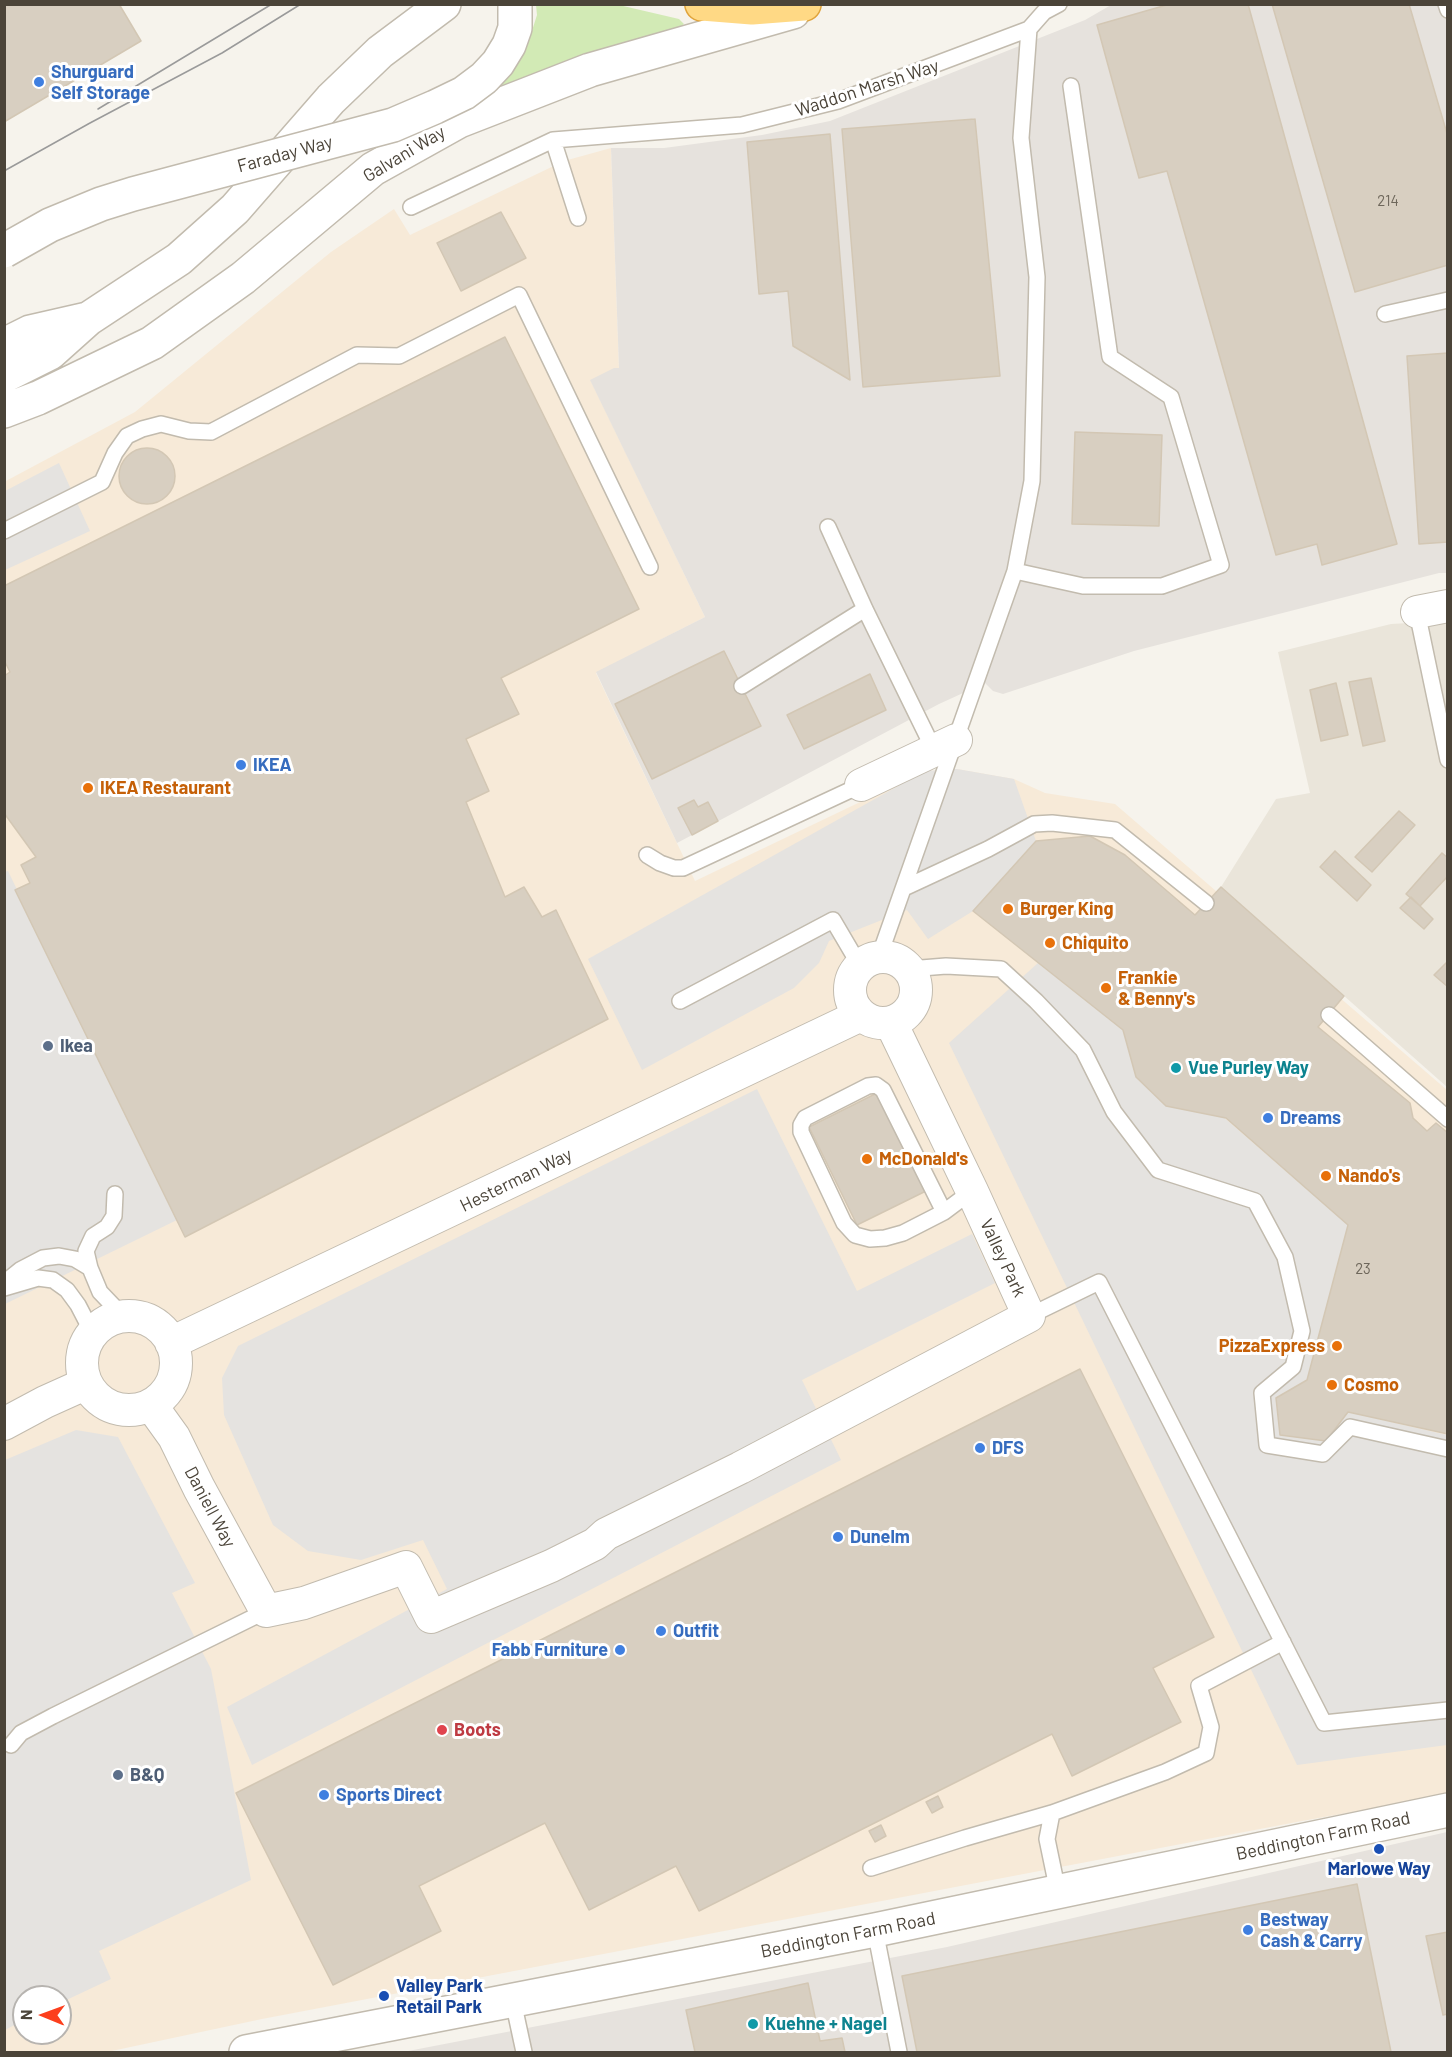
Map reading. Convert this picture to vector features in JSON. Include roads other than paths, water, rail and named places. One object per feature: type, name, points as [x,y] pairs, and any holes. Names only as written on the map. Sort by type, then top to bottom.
[{"type":"highway","points":[[702,4],[752,8],[804,4]]},
{"type":"street","points":[[4,376],[50,353],[88,319],[179,259],[236,209],[331,99],[380,52],[444,4]]},
{"type":"street","name":"Faraday Way","points":[[4,251],[50,225],[112,201],[393,125],[464,93],[484,78],[498,63],[509,45],[514,28],[515,4]]},
{"type":"street","name":"Galvani Way","points":[[4,411],[38,398],[152,344],[243,278],[373,169],[459,120],[590,70],[818,4]]},
{"type":"street","points":[[4,345],[30,332],[88,319]]},
{"type":"street","points":[[1417,612],[1448,606]]},
{"type":"street","points":[[861,785],[945,746]]},
{"type":"street","points":[[890,958],[900,961],[909,969],[917,988],[913,1007],[907,1014],[891,1023],[880,1024],[870,1021],[854,1007],[850,996],[853,975],[869,962],[890,958]]},
{"type":"street","name":"Hesterman Way","points":[[171,1343],[861,1015]]},
{"type":"street","name":"Valley Park","points":[[266,1611],[304,1603],[406,1567],[431,1617],[551,1566],[595,1544],[606,1534],[740,1468],[1029,1316],[891,1023]]},
{"type":"street","points":[[122,1315],[139,1316],[162,1329],[174,1348],[177,1364],[170,1388],[159,1401],[132,1411],[116,1410],[95,1398],[85,1384],[82,1373],[81,1357],[92,1332],[105,1322],[122,1315]]},
{"type":"street","points":[[4,1424],[85,1384]]},
{"type":"street","name":"Daniell Way","points":[[152,1405],[174,1437],[266,1611]]},
{"type":"street","name":"Beddington Farm Road","points":[[246,2052],[875,1930],[1448,1810]]},
{"type":"lane","name":"Waddon Marsh Way","points":[[411,207],[553,140],[742,125],[838,101],[1029,29],[1044,12],[1059,4]]},
{"type":"lane","points":[[1446,4],[1448,10]]},
{"type":"lane","points":[[680,1001],[833,920],[869,962],[904,888],[945,746],[1015,571],[1032,481],[1037,277],[1021,138],[1029,29]]},
{"type":"lane","points":[[1015,571],[1083,586],[1162,586],[1221,565],[1171,397],[1110,357],[1071,86]]},
{"type":"lane","points":[[553,140],[578,218]]},
{"type":"lane","points":[[4,531],[102,482],[115,453],[127,436],[142,429],[161,424],[189,431],[211,432],[357,355],[399,356],[519,295],[650,567]]},
{"type":"lane","points":[[1385,315],[1448,300]]},
{"type":"lane","points":[[828,527],[865,609],[945,746]]},
{"type":"lane","points":[[742,686],[865,609]]},
{"type":"lane","points":[[1417,612],[1448,760]]},
{"type":"lane","points":[[647,855],[660,863],[674,868],[683,868],[861,785]]},
{"type":"lane","points":[[904,888],[988,849],[1035,824],[1052,823],[1115,830],[1206,903]]},
{"type":"lane","points":[[909,969],[946,966],[1001,969],[1083,1050],[1114,1112],[1158,1170],[1255,1201],[1285,1257],[1302,1331],[1293,1367],[1262,1393],[1268,1445],[1323,1454],[1350,1427],[1448,1449]]},
{"type":"lane","points":[[1329,1015],[1448,1119]]},
{"type":"lane","points":[[944,1212],[883,1090],[876,1085],[868,1086],[805,1118],[801,1125],[801,1132],[844,1223],[855,1235],[870,1239],[903,1233],[944,1212],[972,1191]]},
{"type":"lane","points":[[115,1194],[114,1216],[107,1227],[93,1236],[86,1251],[100,1292],[122,1315]]},
{"type":"lane","points":[[4,1283],[20,1270],[43,1258],[59,1256],[75,1259],[90,1268]]},
{"type":"lane","points":[[4,1288],[38,1278],[53,1280],[66,1290],[78,1305],[92,1332]]},
{"type":"lane","points":[[1029,1316],[1099,1282],[1324,1723],[1448,1710]]},
{"type":"lane","points":[[11,1745],[21,1733],[53,1716],[266,1611]]},
{"type":"lane","points":[[871,1868],[1052,1813],[1165,1772],[1206,1754],[1211,1727],[1199,1686],[1284,1642]]},
{"type":"lane","points":[[1052,1813],[1047,1839],[1058,1892]]},
{"type":"lane","points":[[875,1930],[898,2052]]},
{"type":"lane","points":[[513,2001],[524,2052]]},
{"type":"tram line","points":[[98,109],[272,4]]},
{"type":"tram line","points":[[4,171],[222,53],[301,4]]},
{"type":"place","name":"Shurguard Self Storage","points":[[39,82]]},
{"type":"place","name":"IKEA","points":[[241,765]]},
{"type":"place","name":"IKEA Restaurant","points":[[88,788]]},
{"type":"place","name":"Burger King","points":[[1008,909]]},
{"type":"place","name":"Chiquito","points":[[1050,943]]},
{"type":"place","name":"Frankie & Benny's","points":[[1106,988]]},
{"type":"place","name":"Ikea","points":[[48,1046]]},
{"type":"place","name":"Vue Purley Way","points":[[1176,1068]]},
{"type":"place","name":"Dreams","points":[[1268,1118]]},
{"type":"place","name":"McDonald's","points":[[867,1159]]},
{"type":"place","name":"Nando's","points":[[1326,1176]]},
{"type":"place","name":"PizzaExpress","points":[[1337,1346]]},
{"type":"place","name":"Cosmo","points":[[1332,1385]]},
{"type":"place","name":"DFS","points":[[980,1448]]},
{"type":"place","name":"Dunelm","points":[[838,1537]]},
{"type":"place","name":"Outfit","points":[[661,1631]]},
{"type":"place","name":"Fabb Furniture","points":[[620,1650]]},
{"type":"place","name":"Boots","points":[[442,1730]]},
{"type":"place","name":"B&Q","points":[[118,1775]]},
{"type":"place","name":"Sports Direct","points":[[324,1795]]},
{"type":"place","name":"Marlowe Way","points":[[1379,1849]]},
{"type":"place","name":"Bestway Cash & Carry","points":[[1248,1930]]},
{"type":"place","name":"Valley Park Retail Park","points":[[384,1996]]},
{"type":"place","name":"Kuehne + Nagel","points":[[753,2024]]}]
